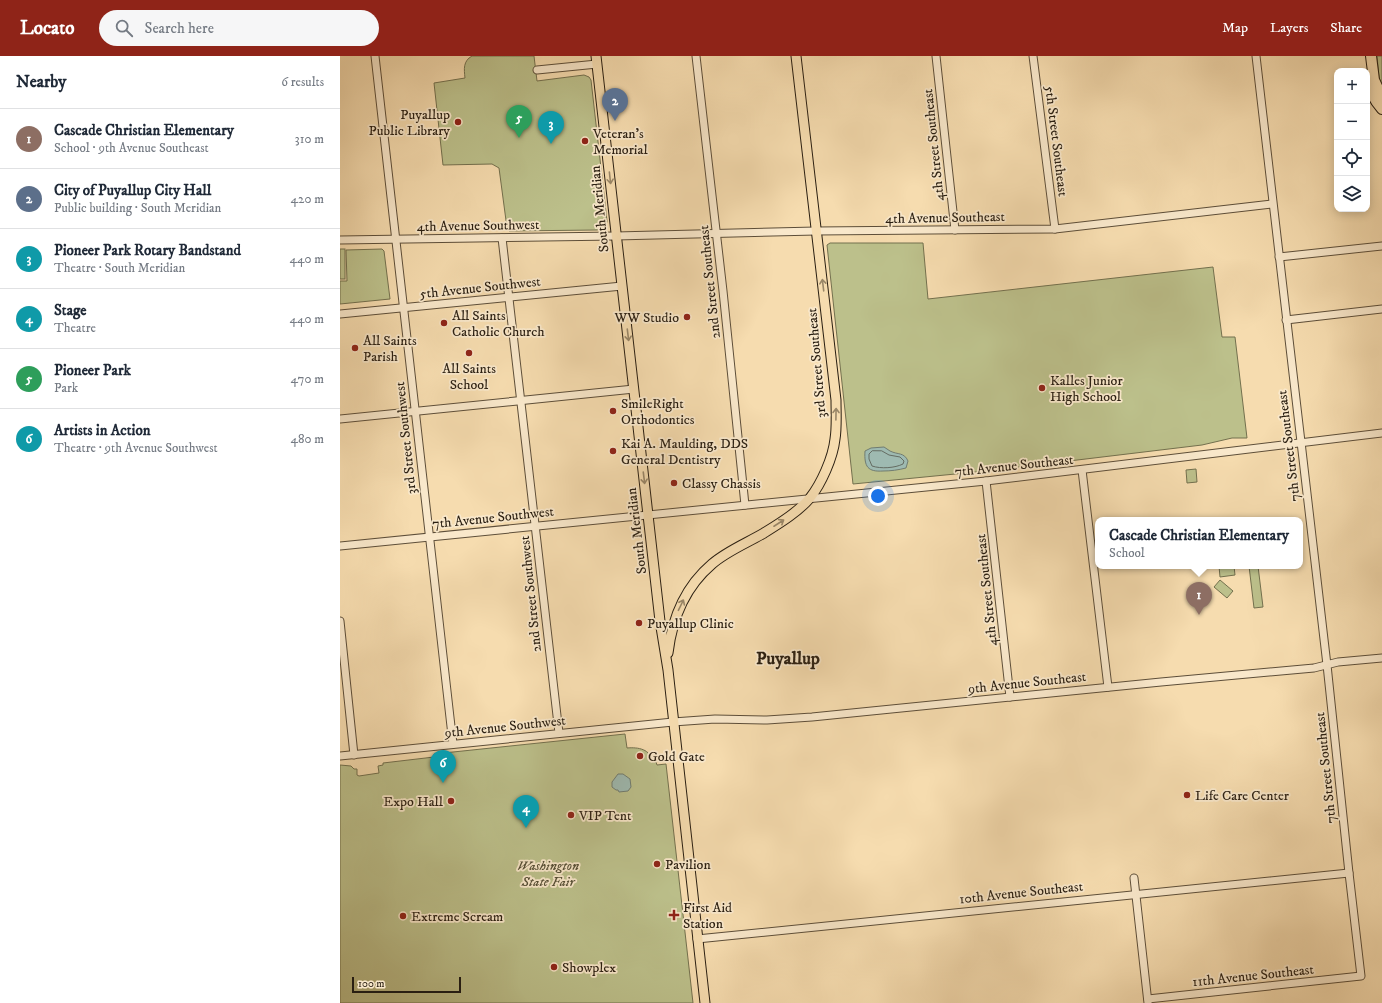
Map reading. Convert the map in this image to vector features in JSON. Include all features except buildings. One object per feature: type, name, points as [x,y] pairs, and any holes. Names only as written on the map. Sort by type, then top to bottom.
[{"type":"highway","points":[[1364,56],[1366,68]]},
{"type":"highway","points":[[1371,56],[1374,80],[1382,97]]},
{"type":"highway","points":[[1370,88],[1374,99],[1382,109]]},
{"type":"main road","name":"3rd Street Southeast","points":[[668,670],[670,642],[674,624],[686,596],[698,579],[712,564],[781,522],[809,499],[822,479],[831,457],[835,440],[836,400],[796,56]]},
{"type":"main road","name":"South Meridian","points":[[596,60],[660,621],[668,670],[705,1003]]},
{"type":"street","name":"3rd Street Southwest","points":[[375,56],[453,744]]},
{"type":"street","name":"2nd Street Southeast","points":[[696,56],[745,505]]},
{"type":"street","name":"4th Street Southeast","points":[[936,56],[955,230]]},
{"type":"street","name":"5th Street Southeast","points":[[1033,56],[1055,229]]},
{"type":"street","name":"7th Street Southeast","points":[[1256,56],[1272,204],[1327,665],[1361,976]]},
{"type":"street","points":[[537,70],[596,60]]},
{"type":"street","name":"4th Avenue Southeast","points":[[616,236],[816,231],[1055,229],[1272,204]]},
{"type":"street","name":"4th Avenue Southwest","points":[[340,240],[616,236]]},
{"type":"street","name":"2nd Street Southwest","points":[[502,238],[559,733]]},
{"type":"street","points":[[1279,257],[1382,246]]},
{"type":"street","name":"5th Avenue Southwest","points":[[340,314],[622,286]]},
{"type":"street","points":[[1286,320],[1382,309]]},
{"type":"street","points":[[340,419],[634,389]]},
{"type":"street","name":"7th Avenue Southeast","points":[[649,516],[986,481],[1382,433]]},
{"type":"street","points":[[1082,470],[1108,687]]},
{"type":"street","name":"4th Street Southeast","points":[[986,481],[1010,697]]},
{"type":"street","name":"7th Avenue Southwest","points":[[340,546],[430,536],[649,516]]},
{"type":"street","points":[[340,621],[354,755]]},
{"type":"street","name":"9th Avenue Southeast","points":[[673,722],[714,718],[767,720],[812,718],[1108,687],[1314,668],[1338,662],[1382,658]]},
{"type":"street","name":"9th Avenue Southwest","points":[[340,756],[673,722]]},
{"type":"street","name":"10th Avenue Southeast","points":[[697,939],[1349,873]]},
{"type":"street","points":[[1134,878],[1148,1001]]},
{"type":"street","name":"11th Avenue Southeast","points":[[1148,1001],[1361,976]]},
{"type":"green space","points":[[472,56],[534,56],[537,81],[584,75],[589,77],[591,80],[607,221],[604,228],[597,230],[509,231],[507,228],[499,168],[492,164],[443,165],[434,83],[465,78],[464,68],[467,60]]},
{"type":"green space","points":[[1377,56],[1382,56],[1382,87],[1379,77]]},
{"type":"green space","name":"Kalles Junior High School","points":[[830,243],[923,243],[928,299],[1213,267],[1222,337],[1235,337],[1247,438],[1232,438],[1202,445],[986,471],[853,484],[827,245]]},
{"type":"green space","points":[[340,249],[345,249],[345,279],[340,279]]},
{"type":"green space","points":[[382,249],[384,251],[390,299],[340,304],[340,281],[347,281],[346,250]]},
{"type":"green space","points":[[1196,469],[1197,482],[1187,483],[1186,470]]},
{"type":"green space","points":[[1219,569],[1234,569],[1235,575],[1220,577]]},
{"type":"green space","points":[[1249,569],[1258,569],[1263,607],[1254,608]]},
{"type":"green space","points":[[1220,580],[1233,591],[1227,598],[1214,587]]},
{"type":"green space","name":"Washington State Fair","points":[[625,734],[627,748],[635,748],[647,752],[652,762],[656,762],[657,765],[666,764],[693,1003],[340,1003],[340,765],[351,766],[354,769],[357,769],[357,775],[359,776],[379,773],[378,766],[383,765],[383,763],[434,757],[434,754]]},
{"type":"water","points":[[884,447],[890,451],[905,456],[908,461],[906,468],[892,471],[874,471],[870,469],[866,465],[865,451],[871,448]]},
{"type":"water","points":[[618,774],[623,774],[630,779],[631,787],[628,791],[619,792],[612,787],[612,782]]},
{"type":"place","name":"City of Puyallup City Hall","points":[[615,121]]},
{"type":"place","name":"Puyallup Public Library","points":[[458,122]]},
{"type":"place","name":"Pioneer Park","points":[[519,138]]},
{"type":"place","name":"Veteran's Memorial","points":[[585,141]]},
{"type":"place","name":"Pioneer Park Rotary Bandstand","points":[[551,144]]},
{"type":"place","name":"WW Studio","points":[[687,317]]},
{"type":"place","name":"All Saints Catholic Church","points":[[444,323]]},
{"type":"place","name":"All Saints Parish","points":[[355,348]]},
{"type":"place","name":"All Saints School","points":[[469,353]]},
{"type":"place","name":"Kalles Junior High School","points":[[1042,388]]},
{"type":"place","name":"SmileRight Orthodontics","points":[[613,411]]},
{"type":"place","name":"Kai A. Maulding, DDS General Dentistry","points":[[613,451]]},
{"type":"place","name":"Classy Chassis","points":[[674,483]]},
{"type":"place","name":"Cascade Christian Elementary","points":[[1199,615]]},
{"type":"place","name":"Puyallup Clinic","points":[[639,623]]},
{"type":"place","name":"Gold Gate","points":[[640,756]]},
{"type":"place","name":"Artists in Action","points":[[443,783]]},
{"type":"place","name":"Life Care Center","points":[[1187,795]]},
{"type":"place","name":"Expo Hall","points":[[451,801]]},
{"type":"place","name":"VIP Tent","points":[[571,815]]},
{"type":"place","name":"Stage","points":[[526,828]]},
{"type":"place","name":"Pavilion","points":[[657,864]]},
{"type":"place","name":"First Aid Station","points":[[674,915]]},
{"type":"place","name":"Extreme Scream","points":[[403,916]]},
{"type":"place","name":"Showplex","points":[[554,967]]},
{"type":"district","name":"Puyallup","points":[[788,658]]}]
